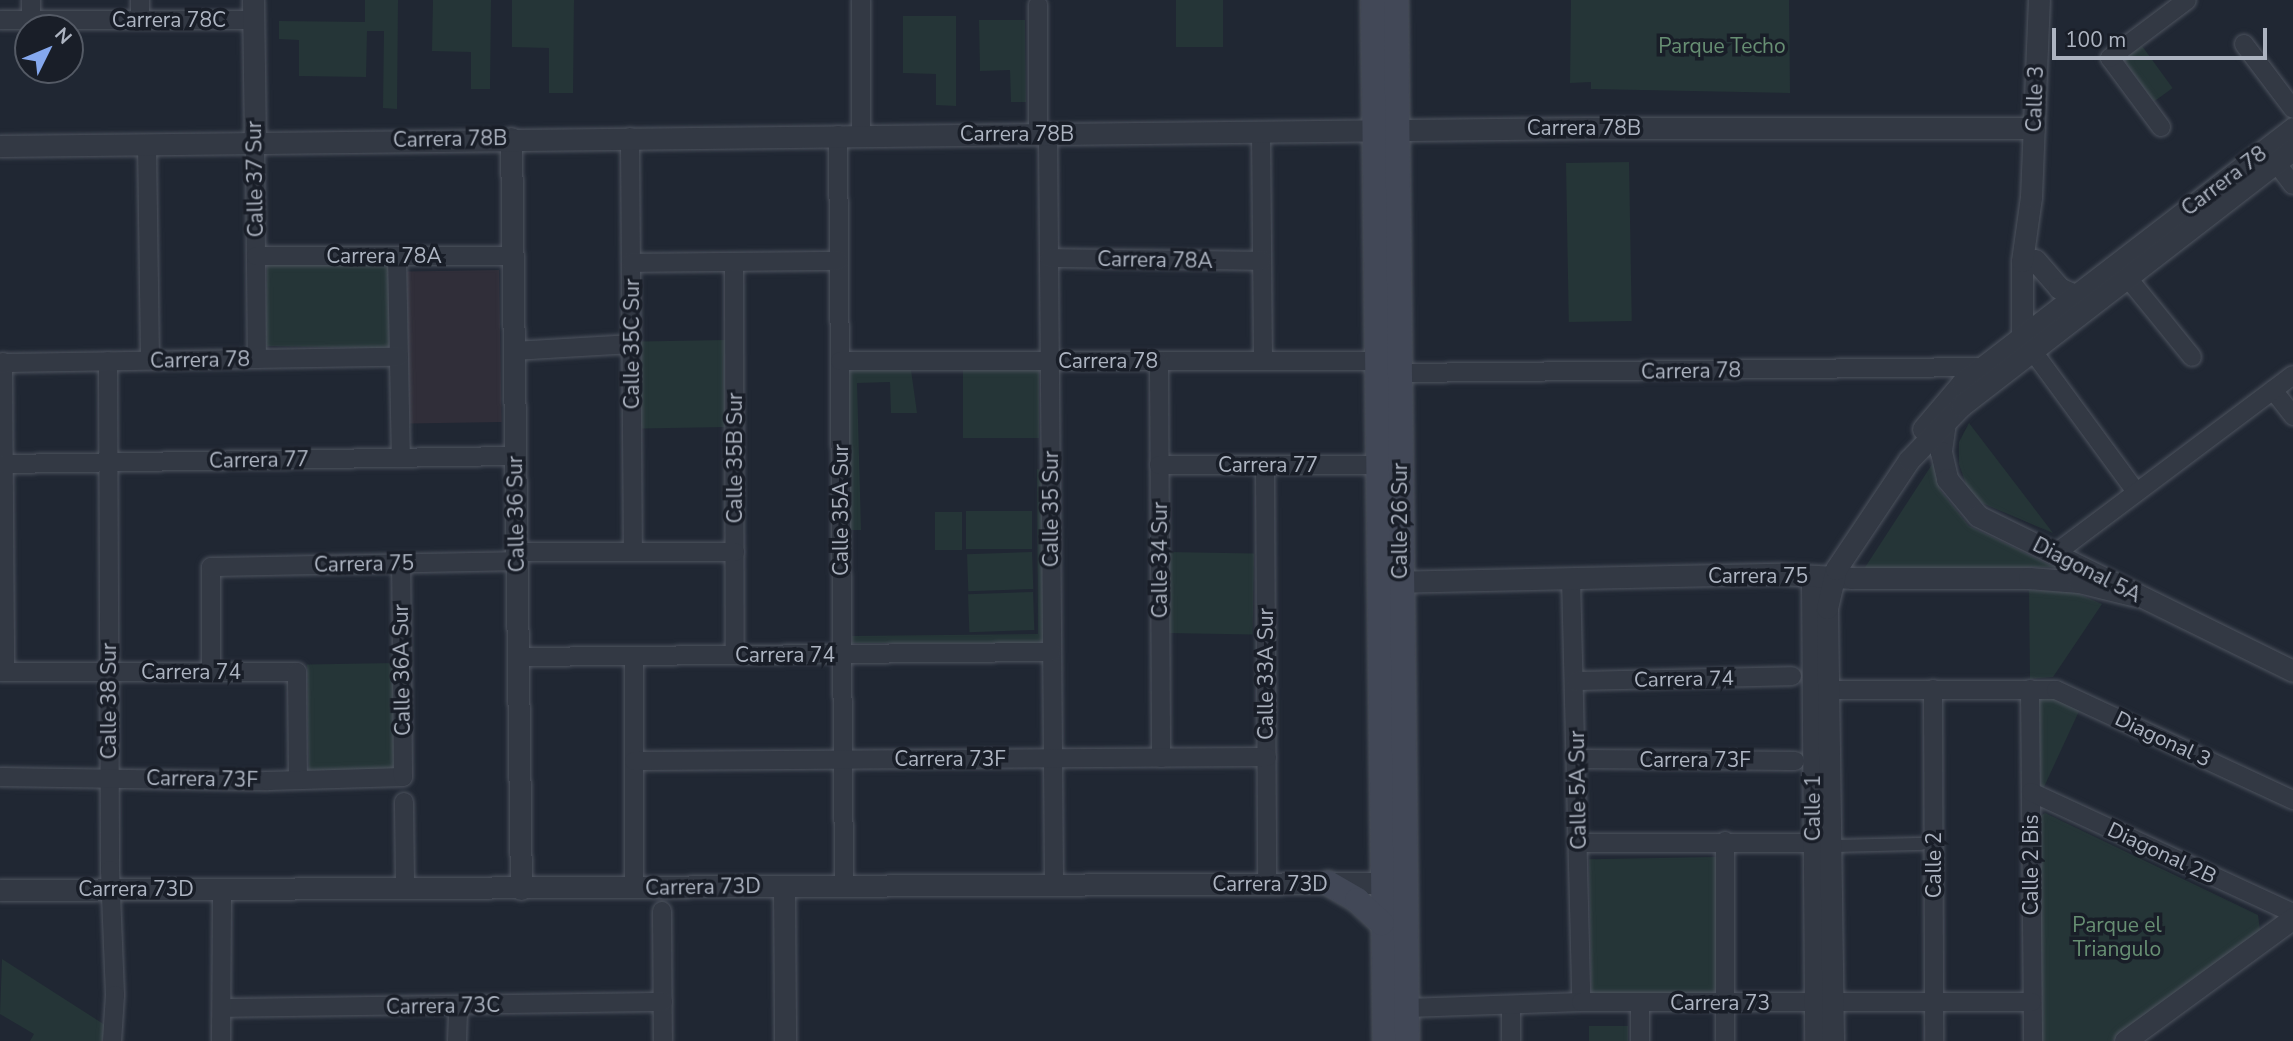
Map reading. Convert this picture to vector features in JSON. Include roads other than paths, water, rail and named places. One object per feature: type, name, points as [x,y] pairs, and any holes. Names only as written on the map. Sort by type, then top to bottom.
[{"type":"main road","name":"Calle 26 Sur","points":[[1373,0],[1386,130],[1400,373],[1389,582],[1381,883],[1385,1041]]},
{"type":"main road","name":"Calle 26 Sur","points":[[1396,0],[1386,130],[1376,361],[1377,465],[1389,582],[1406,883],[1407,1041]]},
{"type":"main road","points":[[1328,883],[1357,900],[1382,923]]},
{"type":"street","points":[[139,0],[140,20]]},
{"type":"street","points":[[861,0],[861,135]]},
{"type":"street","name":"Calle 3","points":[[2028,338],[2022,261],[2031,197],[2039,0]]},
{"type":"street","points":[[2161,127],[2110,58],[2187,0]]},
{"type":"street","name":"Calle 35 Sur","points":[[1038,5],[1049,258],[1054,885]]},
{"type":"street","name":"Carrera 78C","points":[[84,20],[140,20],[253,10]]},
{"type":"street","name":"Calle 37 Sur","points":[[253,10],[257,359]]},
{"type":"street","points":[[2244,44],[2293,109]]},
{"type":"street","name":"Carrera 78B","points":[[0,146],[630,136],[2034,128]]},
{"type":"street","name":"Carrera 78","points":[[2028,338],[2127,277],[2278,153],[2293,128]]},
{"type":"street","points":[[1261,132],[1263,361]]},
{"type":"street","name":"Calle 35A Sur","points":[[838,135],[844,886]]},
{"type":"street","name":"Calle 35C Sur","points":[[630,136],[633,552]]},
{"type":"street","name":"Calle 36 Sur","points":[[511,138],[521,889]]},
{"type":"street","points":[[147,144],[150,360]]},
{"type":"street","points":[[2278,153],[2293,185]]},
{"type":"street","name":"Carrera 78","points":[[2028,338],[2075,295],[2278,153]]},
{"type":"street","name":"Calle 3","points":[[2028,338],[2035,260],[2031,197]]},
{"type":"street","name":"Carrera 78A","points":[[256,256],[512,256]]},
{"type":"street","points":[[397,256],[401,458]]},
{"type":"street","name":"Carrera 78A","points":[[1049,258],[1262,261]]},
{"type":"street","points":[[2035,260],[2059,288],[2075,295]]},
{"type":"street","points":[[631,263],[839,261]]},
{"type":"street","name":"Calle 35B Sur","points":[[734,262],[735,655]]},
{"type":"street","points":[[2127,277],[2192,357]]},
{"type":"street","points":[[1909,460],[1934,412],[1982,367],[2028,338]]},
{"type":"street","points":[[1822,576],[1909,460],[2028,338]]},
{"type":"street","points":[[2028,338],[2136,492]]},
{"type":"street","points":[[514,351],[632,344]]},
{"type":"street","name":"Carrera 78","points":[[2,363],[399,357]]},
{"type":"street","name":"Calle 38 Sur","points":[[108,361],[110,886],[116,1006],[112,1041]]},
{"type":"street","name":"Carrera 78","points":[[840,361],[1376,361]]},
{"type":"street","name":"Calle 34 Sur","points":[[1159,361],[1161,758]]},
{"type":"street","points":[[2,363],[2,672]]},
{"type":"street","name":"Carrera 78","points":[[1400,373],[1982,367]]},
{"type":"street","points":[[2056,553],[2293,375]]},
{"type":"street","points":[[2273,390],[2293,416]]},
{"type":"street","name":"Diagonal 5A","points":[[1945,422],[1941,452],[1956,494],[1979,516],[2136,596],[2293,671]]},
{"type":"street","name":"Carrera 77","points":[[4,464],[515,456]]},
{"type":"street","name":"Calle 33A Sur","points":[[1265,465],[1267,884]]},
{"type":"street","name":"Carrera 77","points":[[1159,466],[1377,465]]},
{"type":"street","name":"Carrera 75","points":[[211,672],[211,567],[401,563],[633,552],[735,552]]},
{"type":"street","name":"Calle 36A Sur","points":[[401,563],[403,777]]},
{"type":"street","name":"Carrera 75","points":[[1389,582],[1822,576],[2055,579],[2136,596]]},
{"type":"street","name":"Calle 1","points":[[1815,1041],[1823,1001],[1821,783],[1829,690],[1827,608],[1822,576]]},
{"type":"street","name":"Calle 1","points":[[1821,783],[1804,761],[1822,576]]},
{"type":"street","name":"Calle 5A Sur","points":[[1572,578],[1581,1002]]},
{"type":"street","name":"Carrera 74","points":[[518,657],[1052,652]]},
{"type":"street","points":[[634,656],[634,888]]},
{"type":"street","name":"Carrera 74","points":[[2,672],[297,672],[298,780]]},
{"type":"street","name":"Carrera 74","points":[[1576,681],[1791,676]]},
{"type":"street","name":"Calle 2","points":[[1933,689],[1934,1041]]},
{"type":"street","points":[[1829,690],[2030,689]]},
{"type":"street","name":"Calle 2 Bis","points":[[2030,689],[2033,1041]]},
{"type":"street","name":"Diagonal 3","points":[[2030,689],[2068,694],[2293,800]]},
{"type":"street","name":"Carrera 73F","points":[[634,761],[1267,757]]},
{"type":"street","name":"Carrera 73F","points":[[1577,759],[1804,761]]},
{"type":"street","name":"Carrera 73F","points":[[0,777],[298,780],[403,777]]},
{"type":"street","name":"Diagonal 2B","points":[[2031,792],[2293,913]]},
{"type":"street","points":[[404,803],[405,891]]},
{"type":"street","points":[[1725,841],[1726,1041]]},
{"type":"street","points":[[1579,843],[1725,841],[1822,845],[1921,844]]},
{"type":"street","name":"Carrera 73D","points":[[0,890],[110,886],[222,890],[405,891],[1406,883]]},
{"type":"street","points":[[784,886],[785,1041]]},
{"type":"street","points":[[220,1041],[223,1009],[222,890]]},
{"type":"street","points":[[662,911],[663,1041]]},
{"type":"street","points":[[2125,1041],[2293,918]]},
{"type":"street","name":"Calle 1","points":[[1823,1001],[1833,1041]]},
{"type":"street","name":"Carrera 73C","points":[[223,1009],[663,1002]]},
{"type":"street","name":"Carrera 73","points":[[1407,1008],[1581,1002],[2032,1002]]},
{"type":"street","points":[[1640,1004],[1640,1041]]},
{"type":"street","points":[[1511,1005],[1511,1041]]},
{"type":"street","points":[[457,1041],[458,1006]]},
{"type":"park label","name":"Parque Techo","points":[[1722,46]]},
{"type":"park label","name":"Parque el Triangulo","points":[[2117,937]]}]
